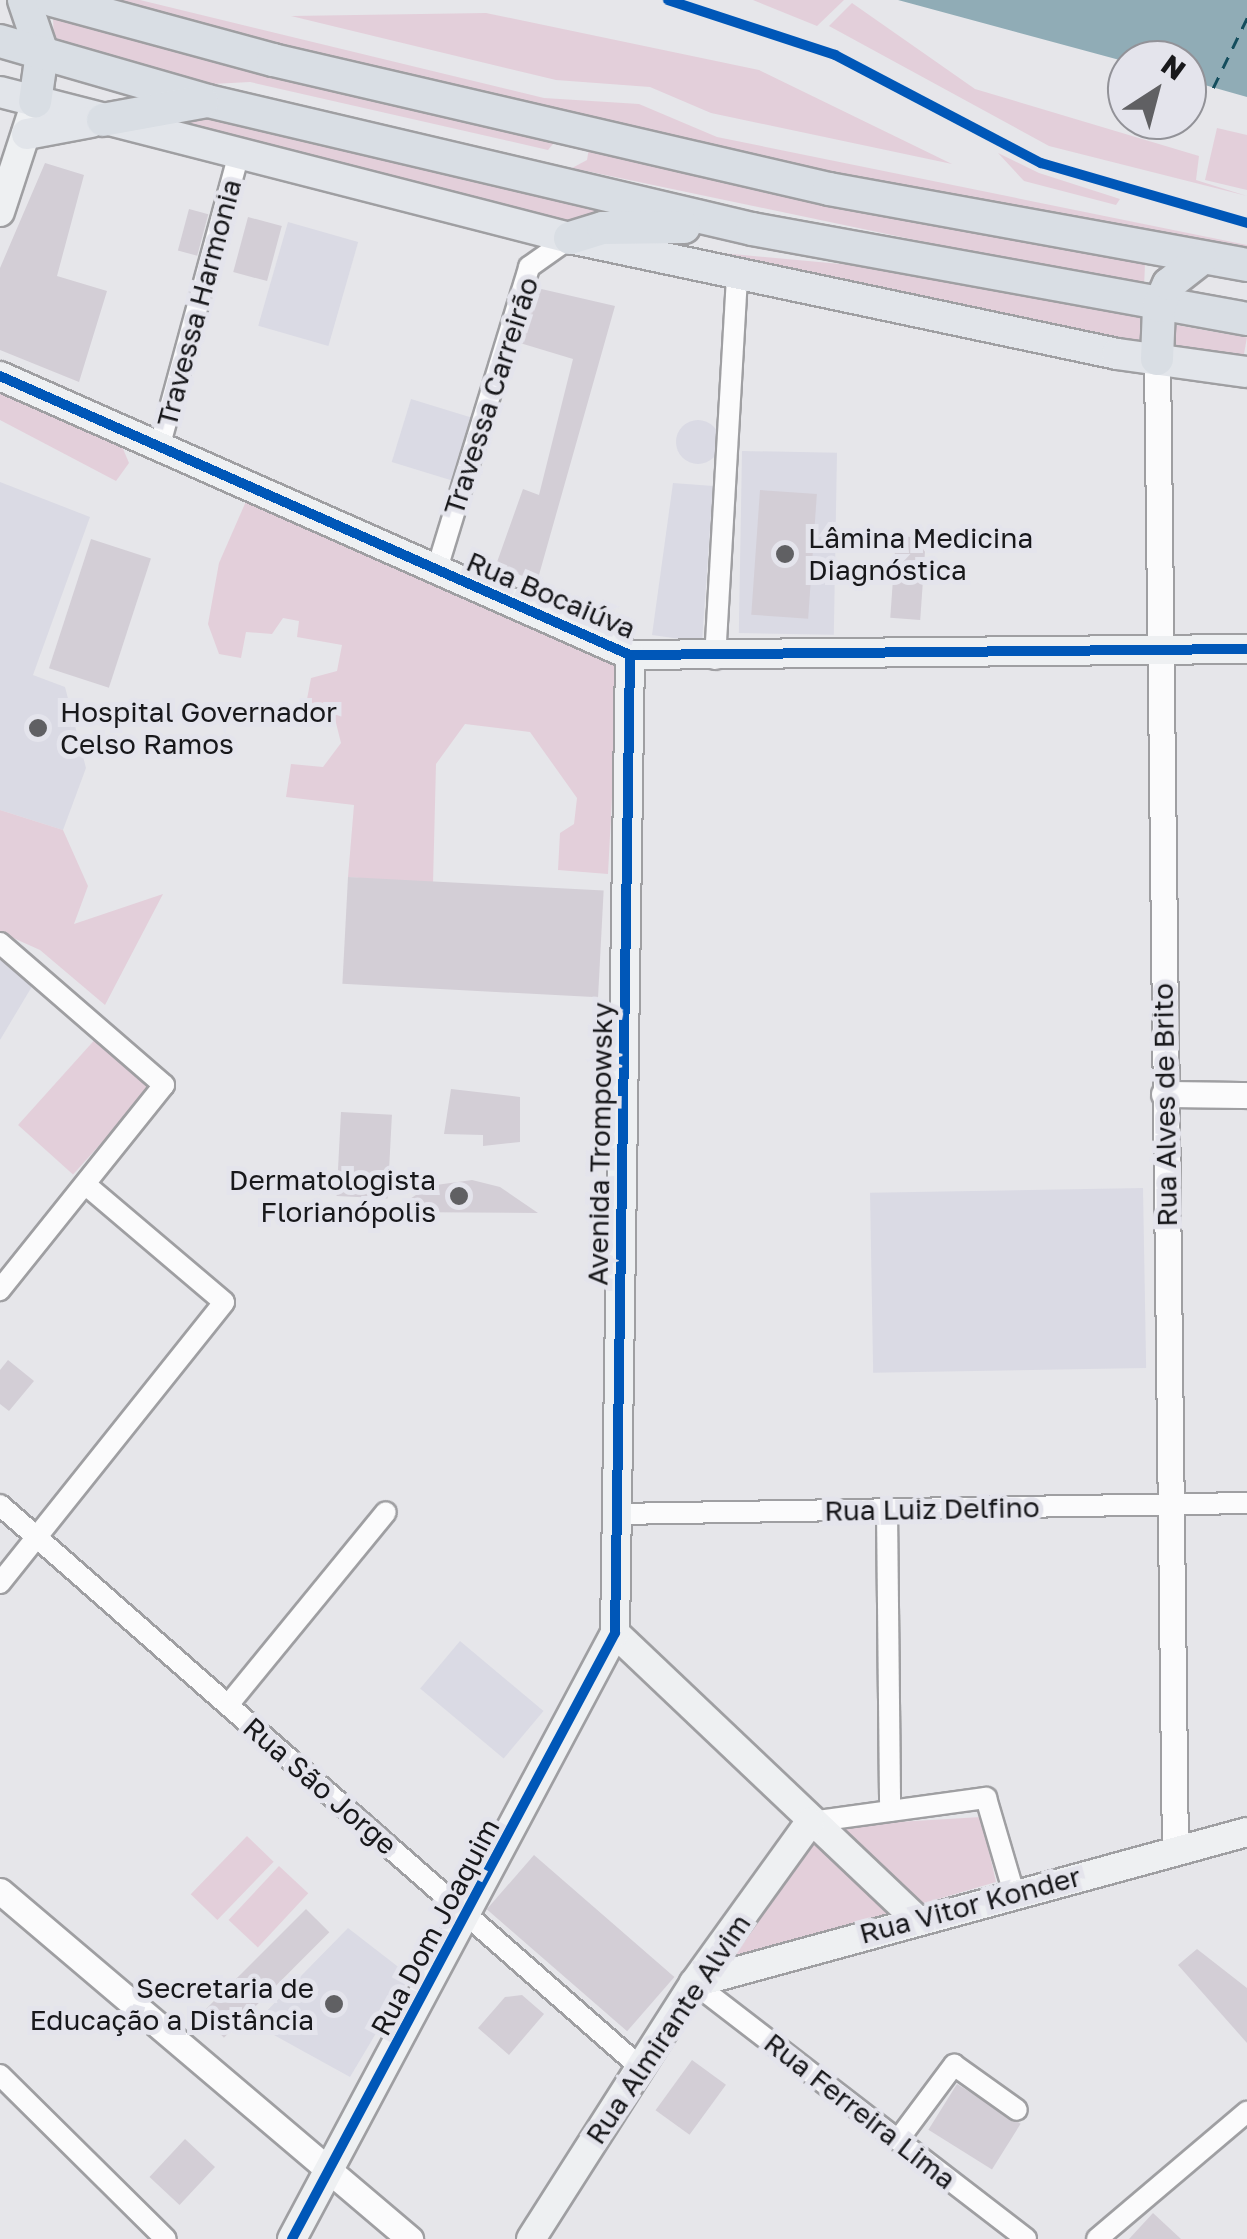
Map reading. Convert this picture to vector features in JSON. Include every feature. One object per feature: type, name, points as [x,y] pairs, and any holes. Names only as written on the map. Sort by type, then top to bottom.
[{"type":"highway","points":[[24,0],[42,53],[35,102]]},
{"type":"highway","points":[[52,0],[574,130],[1201,259],[1247,265]]},
{"type":"highway","points":[[0,41],[208,100],[752,229],[1158,306],[1247,319]]},
{"type":"highway","points":[[104,120],[208,100]]},
{"type":"highway","points":[[511,173],[565,158],[574,130]]},
{"type":"highway","points":[[570,238],[640,226],[752,229]]},
{"type":"highway","points":[[1156,360],[1158,306],[1169,284],[1201,259]]},
{"type":"main road","points":[[0,92],[238,158],[570,238],[1156,360],[1247,372]]},
{"type":"main road","points":[[0,212],[14,180],[14,139],[35,102]]},
{"type":"main road","points":[[14,139],[104,120]]},
{"type":"main road","name":"Rua Bocaiúva","points":[[0,376],[436,572],[630,654],[715,659],[1247,649]]},
{"type":"main road","name":"Avenida Trompowsky","points":[[616,1634],[630,654]]},
{"type":"main road","points":[[616,1634],[915,1918]]},
{"type":"main road","name":"Rua Dom Joaquim","points":[[292,2239],[616,1634]]},
{"type":"main road","name":"Rua Almirante Alvim","points":[[531,2239],[694,1983],[810,1822]]},
{"type":"main road","name":"Rua Vitor Konder","points":[[694,1983],[915,1918],[1247,1832]]},
{"type":"main road","points":[[877,1930],[886,1891]]},
{"type":"street","name":"Travessa Harmonia","points":[[159,448],[238,158]]},
{"type":"street","name":"Travessa Carreirão","points":[[436,572],[529,268],[570,238]]},
{"type":"street","points":[[715,659],[737,274]]},
{"type":"street","name":"Rua Alves de Brito","points":[[1156,360],[1175,1851]]},
{"type":"street","points":[[0,943],[164,1085],[0,1290]]},
{"type":"street","points":[[1164,1094],[1247,1095]]},
{"type":"street","points":[[0,1584],[224,1302],[86,1185]]},
{"type":"street","name":"Rua Luiz Delfino","points":[[617,1514],[1247,1503]]},
{"type":"street","name":"Rua São Jorge","points":[[0,1505],[640,2068]]},
{"type":"street","points":[[888,1510],[890,1811]]},
{"type":"street","points":[[228,1705],[386,1512]]},
{"type":"street","points":[[810,1822],[986,1798],[1014,1893]]},
{"type":"street","points":[[0,1891],[410,2239]]},
{"type":"street","name":"Rua Ferreira Lima","points":[[694,1983],[1026,2239]]},
{"type":"street","points":[[898,2140],[954,2065],[1017,2110]]},
{"type":"street","points":[[0,2076],[166,2239]]},
{"type":"street","points":[[1097,2239],[1247,2112]]},
{"type":"shaded area","points":[[95,0],[140,0],[544,98],[639,104],[717,137],[1247,245],[1247,255],[653,136]]},
{"type":"shaded area","points":[[753,0],[844,0],[817,26]]},
{"type":"shaded area","points":[[852,3],[975,89],[1107,128],[1107,140],[1146,140],[1199,156],[1196,180],[1247,196],[1049,146],[829,26]]},
{"type":"shaded area","points":[[486,13],[759,70],[952,164],[711,113],[650,87],[556,80],[291,16]]},
{"type":"shaded area","points":[[53,17],[557,139],[548,150],[250,82],[212,84],[54,42]]},
{"type":"shaded area","points":[[211,114],[633,213],[569,226],[148,121]]},
{"type":"shaded area","points":[[1217,128],[1247,135],[1247,190],[1205,180]]},
{"type":"shaded area","points":[[589,148],[1145,264],[1144,288],[572,168],[587,160]]},
{"type":"shaded area","points":[[998,153],[1039,173],[1120,199],[1116,205],[1024,181]]},
{"type":"shaded area","points":[[288,222],[358,242],[328,346],[258,326]]},
{"type":"shaded area","points":[[667,248],[862,266],[1146,319],[1144,343]]},
{"type":"shaded area","points":[[1176,325],[1247,338],[1243,361],[1172,349]]},
{"type":"shaded area","points":[[0,387],[118,437],[129,463],[116,481],[0,420]]},
{"type":"shaded area","points":[[411,399],[471,417],[452,481],[392,462]]},
{"type":"shaded area","points":[[698,420],[713,427],[720,442],[713,457],[698,464],[683,457],[676,442],[683,427]]},
{"type":"shaded area","points":[[742,451],[837,453],[834,635],[739,633]]},
{"type":"shaded area","points":[[0,482],[90,517],[33,675],[65,687],[86,768],[63,830],[0,810]]},
{"type":"shaded area","points":[[673,483],[713,486],[702,642],[652,635]]},
{"type":"shaded area","points":[[247,499],[619,663],[608,874],[558,870],[560,833],[574,824],[577,798],[530,732],[465,724],[436,764],[433,884],[348,877],[354,805],[286,797],[291,764],[323,767],[341,743],[335,719],[304,715],[311,678],[337,671],[342,645],[297,637],[299,621],[283,618],[272,634],[246,632],[241,658],[219,654],[208,624],[219,563]]},
{"type":"shaded area","points":[[0,810],[63,830],[88,886],[74,924],[163,894],[105,1005],[40,950],[0,932]]},
{"type":"shaded area","points":[[0,949],[37,978],[0,1040]]},
{"type":"shaded area","points":[[99,1035],[154,1085],[73,1174],[18,1125]]},
{"type":"shaded area","points":[[1143,1188],[1146,1368],[873,1373],[870,1193]]},
{"type":"shaded area","points":[[460,1641],[543,1711],[504,1759],[420,1688]]},
{"type":"shaded area","points":[[981,1817],[996,1882],[725,1962],[814,1827]]},
{"type":"shaded area","points":[[247,1836],[274,1862],[217,1920],[191,1894]]},
{"type":"shaded area","points":[[279,1866],[308,1893],[258,1947],[229,1920]]},
{"type":"shaded area","name":"Secretaria de Educação a Distância","points":[[348,1928],[410,1976],[350,2077],[254,2024]]},
{"type":"water","points":[[898,0],[1247,0],[1247,97],[1207,86],[1207,40],[1107,40],[1107,57]]},
{"type":"building","points":[[45,163],[84,175],[57,276],[107,291],[79,382],[0,350],[0,268]]},
{"type":"building","points":[[189,209],[208,214],[197,256],[178,251]]},
{"type":"building","points":[[248,217],[282,226],[267,281],[233,272]]},
{"type":"building","points":[[537,288],[615,306],[537,582],[496,565],[523,489],[539,495],[573,359],[520,343]]},
{"type":"building","name":"Lâmina Medicina Diagnóstica","points":[[760,490],[817,494],[808,619],[751,615]]},
{"type":"building","points":[[896,536],[926,538],[920,620],[890,618]]},
{"type":"building","points":[[91,539],[151,558],[109,688],[49,668]]},
{"type":"building","points":[[348,877],[604,890],[598,997],[342,984]]},
{"type":"building","points":[[451,1089],[520,1097],[520,1142],[483,1146],[483,1135],[444,1134]]},
{"type":"building","points":[[341,1112],[392,1115],[388,1199],[337,1196]]},
{"type":"building","points":[[472,1180],[500,1187],[538,1213],[391,1212],[429,1186]]},
{"type":"building","points":[[8,1360],[34,1381],[9,1411],[0,1404],[0,1370]]},
{"type":"building","points":[[534,1855],[674,1977],[627,2031],[487,1909]]},
{"type":"building","points":[[306,1909],[329,1932],[224,2038],[201,2014]]},
{"type":"building","points":[[1197,1949],[1247,1988],[1247,2043],[1178,1965]]},
{"type":"building","points":[[522,1995],[544,2014],[509,2055],[478,2028],[505,1997]]},
{"type":"building","points":[[692,2060],[726,2085],[690,2135],[656,2110]]},
{"type":"building","points":[[957,2084],[1021,2124],[992,2170],[928,2130]]},
{"type":"building","points":[[185,2139],[215,2167],[180,2205],[150,2177]]},
{"type":"building","points":[[1153,2213],[1181,2239],[1129,2239]]},
{"type":"ferry route","points":[[1213,88],[1247,18]]},
{"type":"cycle path","points":[[668,0],[835,55],[1041,163],[1247,223]]},
{"type":"cycle path","points":[[0,376],[630,655],[1247,649]]},
{"type":"cycle path","points":[[292,2239],[615,1633],[630,655]]},
{"type":"place","name":"Lâmina Medicina Diagnóstica","points":[[785,554]]},
{"type":"place","name":"Hospital Governador Celso Ramos","points":[[38,728]]},
{"type":"place","name":"Dermatologista Florianópolis","points":[[459,1196]]},
{"type":"place","name":"Secretaria de Educação a Distância","points":[[334,2004]]}]
